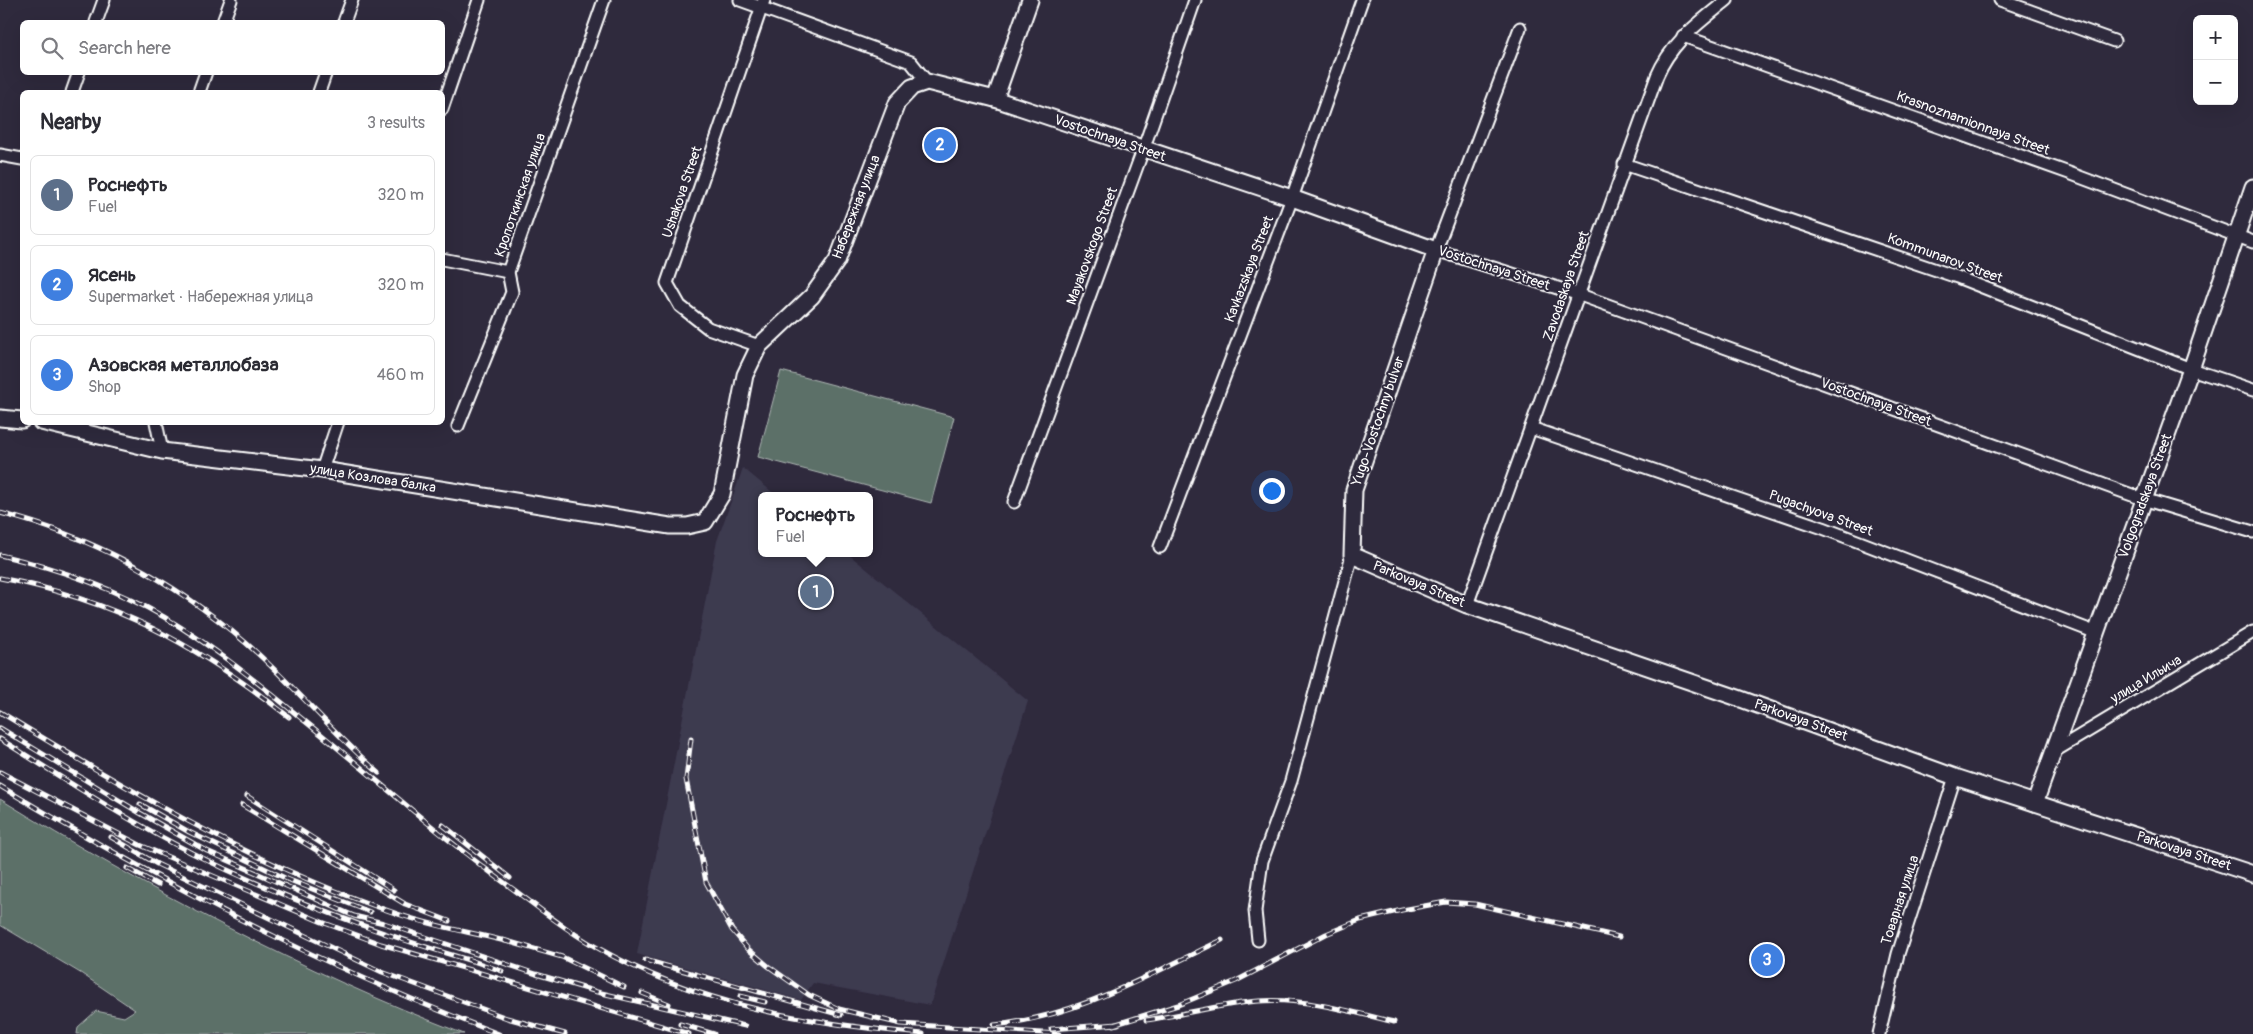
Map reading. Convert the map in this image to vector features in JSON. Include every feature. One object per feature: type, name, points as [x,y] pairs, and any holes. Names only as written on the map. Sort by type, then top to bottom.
[{"type":"main road","points":[[995,100],[1030,0]]},
{"type":"main road","name":"Vostochnaya Street","points":[[927,82],[995,100],[1292,198],[1436,250]]},
{"type":"main road","name":"Набережная улица","points":[[705,522],[722,494],[745,374],[759,346],[812,296],[837,261],[897,103],[912,87],[927,82]]},
{"type":"main road","name":"Volgogradskaya Street","points":[[2035,803],[2191,369],[2253,187]]},
{"type":"main road","name":"Yugo-Vostochny bulvar","points":[[1352,556],[1354,490],[1436,250]]},
{"type":"main road","points":[[0,418],[20,420]]},
{"type":"main road","name":"улица Козлова балка","points":[[54,425],[162,451],[322,470],[670,526],[688,526],[705,522]]},
{"type":"main road","name":"Parkovaya Street","points":[[1352,556],[1467,605],[1738,698],[1955,777],[2253,874]]},
{"type":"street","points":[[97,20],[104,0]]},
{"type":"street","points":[[225,20],[231,0]]},
{"type":"street","points":[[345,20],[352,0]]},
{"type":"street","points":[[445,100],[479,0]]},
{"type":"street","name":"Кропоткинская улица","points":[[458,426],[512,292],[508,272],[604,0]]},
{"type":"street","points":[[740,0],[762,4],[911,62],[927,82]]},
{"type":"street","name":"Mayakovskogo Street","points":[[1014,502],[1143,150],[1195,0]]},
{"type":"street","name":"Kavkazskaya Street","points":[[1160,547],[1292,198],[1362,0]]},
{"type":"street","name":"Zavodaskaya Street","points":[[1467,605],[1580,295],[1624,164],[1666,56],[1683,36],[1727,0]]},
{"type":"street","points":[[2000,0],[2114,41]]},
{"type":"street","name":"Ushakova Street","points":[[759,346],[708,328],[680,306],[667,283],[762,4]]},
{"type":"street","name":"Yugo-Vostochny bulvar","points":[[1436,250],[1520,28]]},
{"type":"street","name":"Krasnoznamionnaya Street","points":[[1683,36],[2069,173],[2253,242]]},
{"type":"street","points":[[73,90],[78,75]]},
{"type":"street","points":[[201,90],[205,75]]},
{"type":"street","points":[[320,90],[325,75]]},
{"type":"street","points":[[0,154],[20,159]]},
{"type":"street","name":"Kommunarov Street","points":[[1624,164],[1957,277],[2191,369],[2253,390]]},
{"type":"street","name":"Vostochnaya Street","points":[[1436,250],[1580,295],[2143,500],[2253,532]]},
{"type":"street","points":[[445,260],[508,272]]},
{"type":"street","points":[[157,425],[162,451]]},
{"type":"street","points":[[322,470],[337,425]]},
{"type":"street","name":"Pugachyova Street","points":[[1532,428],[1823,528],[2097,633]]},
{"type":"street","name":"Yugo-Vostochny bulvar","points":[[1258,940],[1255,911],[1262,861],[1291,781],[1352,556]]},
{"type":"street","name":"улица Ильича","points":[[2054,752],[2252,635]]},
{"type":"street","name":"Товарная улица","points":[[1879,1034],[1898,954],[1955,777]]},
{"type":"shaded area","points":[[743,468],[772,492],[758,492],[758,557],[852,557],[1028,701],[930,1005],[813,983],[801,1000],[637,954],[717,541]]},
{"type":"green space","points":[[781,371],[954,417],[931,503],[758,457]]},
{"type":"green space","points":[[0,799],[112,865],[227,927],[345,984],[464,1034],[77,1034],[78,1027],[96,1011],[124,1017],[135,1010],[82,974],[0,925]]},
{"type":"railway","points":[[0,513],[67,534],[99,548],[161,581],[190,600],[246,643],[379,773]]},
{"type":"railway","points":[[0,555],[42,566],[105,588],[145,607],[182,628],[251,678],[486,869],[564,927],[596,947],[635,967],[714,998],[795,1017],[879,1030],[923,1034]]},
{"type":"railway","points":[[0,578],[42,587],[81,599],[153,629],[188,647],[221,668],[289,717]]},
{"type":"railway","points":[[0,712],[143,797],[242,849],[292,872],[343,894],[409,918],[509,942]]},
{"type":"railway","points":[[0,728],[140,813],[207,851],[354,916],[384,923],[536,974],[597,992],[745,1026]]},
{"type":"railway","points":[[0,739],[143,827],[192,853],[260,885],[400,939],[472,961]]},
{"type":"railway","points":[[691,739],[686,779],[706,882],[732,930],[748,949],[768,966],[809,995],[839,1009],[901,1024],[1059,1034]]},
{"type":"railway","points":[[0,772],[140,845],[322,922],[381,944],[689,1034]]},
{"type":"railway","points":[[0,786],[121,856],[244,921],[370,981],[499,1034]]},
{"type":"railway","points":[[247,796],[394,890]]},
{"type":"railway","points":[[140,804],[189,832],[287,879],[370,912]]},
{"type":"railway","points":[[242,805],[405,904],[449,921]]},
{"type":"railway","points":[[443,825],[510,878]]},
{"type":"railway","points":[[111,837],[157,864],[382,972],[507,1018],[565,1034]]},
{"type":"railway","points":[[127,868],[158,885]]},
{"type":"railway","points":[[1113,1025],[1178,1005],[1236,981],[1326,934],[1360,920],[1446,902],[1475,904],[1619,937]]},
{"type":"railway","points":[[503,940],[562,957],[624,987]]},
{"type":"railway","points":[[994,1025],[1025,1020],[1083,1004],[1111,993],[1222,940]]},
{"type":"railway","points":[[467,959],[502,971]]},
{"type":"railway","points":[[645,960],[841,1015]]},
{"type":"railway","points":[[642,993],[669,1004]]},
{"type":"railway","points":[[740,996],[765,1002]]},
{"type":"railway","points":[[1146,1020],[1259,1001],[1293,1001],[1327,1006],[1394,1022]]},
{"type":"railway","points":[[680,1024],[714,1034]]},
{"type":"railway","points":[[1051,1029],[1118,1024]]},
{"type":"place","name":"Ясень","points":[[940,145]]},
{"type":"place","name":"Роснефть","points":[[816,592]]},
{"type":"place","name":"Азовская металлобаза","points":[[1767,960]]}]
